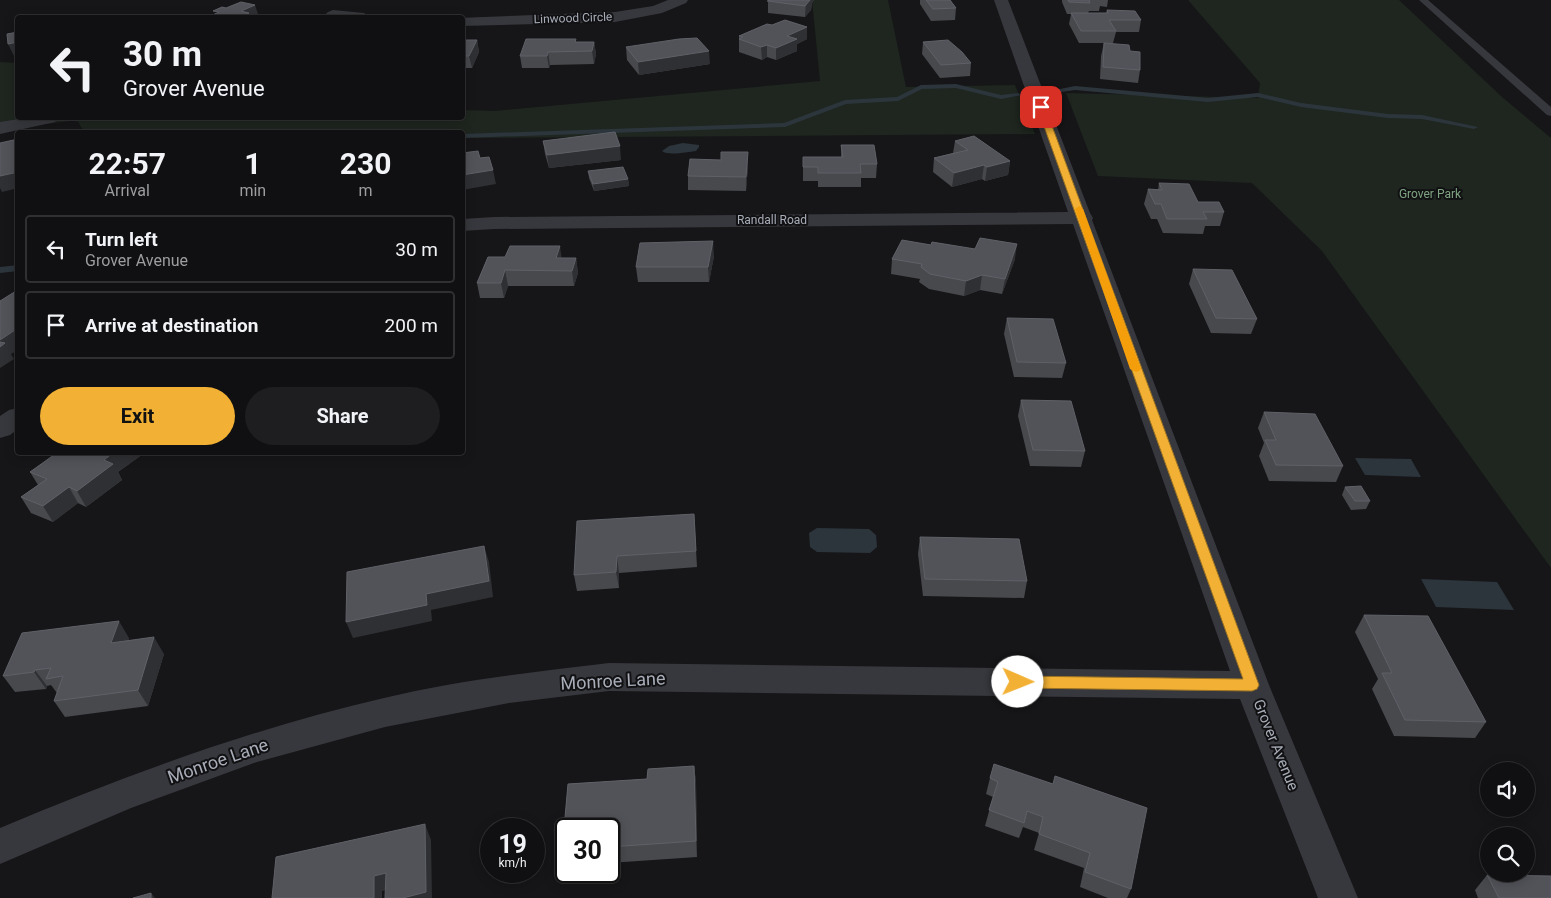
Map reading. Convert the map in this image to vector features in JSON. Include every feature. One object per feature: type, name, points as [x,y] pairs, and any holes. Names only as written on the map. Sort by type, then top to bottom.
[{"type":"street","points":[[332,15],[353,0]]},
{"type":"street","name":"Linwood Circle","points":[[465,21],[615,18],[657,10],[681,0]]},
{"type":"street","name":"Grover Avenue","points":[[1001,0],[1252,685],[1338,898]]},
{"type":"street","points":[[0,128],[39,120]]},
{"type":"street","name":"Randall Road","points":[[465,225],[504,222],[1082,218]]},
{"type":"street","points":[[0,429],[15,418]]},
{"type":"street","name":"Monroe Lane","points":[[0,846],[120,795],[257,747],[385,712],[509,689],[609,677],[1252,685]]},
{"type":"lane","points":[[1423,0],[1551,113]]},
{"type":"green space","points":[[812,0],[888,0],[906,87],[1015,85],[1035,134],[465,138],[465,130],[83,130],[77,120],[465,120],[465,110],[495,111],[820,81]]},
{"type":"green space","name":"Grover Park","points":[[1188,0],[1399,0],[1502,97],[1551,138],[1551,568],[1322,251],[1252,183],[1098,176],[1066,93],[1258,98],[1260,83]]},
{"type":"green space","points":[[0,62],[15,63],[15,120],[77,120],[0,130]]},
{"type":"shaded area","points":[[683,143],[699,145],[699,147],[696,151],[683,153],[662,151],[669,146]]},
{"type":"shaded area","points":[[1355,458],[1411,459],[1421,477],[1365,475]]},
{"type":"shaded area","points":[[817,528],[869,529],[876,535],[877,547],[870,553],[817,552],[810,547],[809,533]]},
{"type":"shaded area","points":[[1421,579],[1497,582],[1514,610],[1436,607]]},
{"type":"building","points":[[769,0],[810,0],[805,6]]},
{"type":"building","points":[[926,0],[950,0],[956,8],[933,9]]},
{"type":"building","points":[[1068,0],[1089,0],[1090,3],[1069,2]]},
{"type":"building","points":[[241,2],[255,5],[241,11],[249,13],[245,15],[212,15],[219,12],[213,11],[222,7],[226,8]]},
{"type":"building","points":[[1107,10],[1135,11],[1141,20],[1109,20],[1116,31],[1081,31],[1071,13],[1108,13]]},
{"type":"building","points":[[785,20],[807,27],[787,36],[797,39],[776,48],[767,45],[761,47],[739,39],[743,37],[739,36],[767,24],[772,25]]},
{"type":"building","points":[[15,33],[15,43],[8,44],[7,34]]},
{"type":"building","points":[[697,38],[709,51],[638,62],[626,47],[679,39]]},
{"type":"building","points":[[526,39],[576,39],[575,42],[594,42],[592,51],[548,52],[547,56],[520,56]]},
{"type":"building","points":[[465,40],[477,40],[469,56],[465,56]]},
{"type":"building","points":[[948,40],[971,63],[941,65],[923,42]]},
{"type":"building","points":[[1104,43],[1129,45],[1130,51],[1140,52],[1140,70],[1103,67]]},
{"type":"building","points":[[615,132],[620,146],[547,155],[543,141]]},
{"type":"building","points":[[974,136],[1010,161],[987,167],[984,165],[954,173],[934,158],[968,150],[955,141]]},
{"type":"building","points":[[15,140],[15,173],[0,176],[0,143]]},
{"type":"building","points":[[841,145],[874,145],[877,164],[860,164],[861,173],[818,173],[818,167],[803,167],[803,157],[843,157]]},
{"type":"building","points":[[478,151],[480,158],[489,157],[493,170],[465,175],[465,153]]},
{"type":"building","points":[[721,152],[748,152],[746,177],[688,176],[690,159],[721,160]]},
{"type":"building","points":[[623,167],[628,179],[593,184],[588,171]]},
{"type":"building","points":[[1159,183],[1189,184],[1198,202],[1219,202],[1224,212],[1203,212],[1207,219],[1167,219],[1161,204],[1155,204],[1148,189],[1162,190]]},
{"type":"building","points":[[980,238],[1017,244],[1005,279],[982,275],[966,281],[930,274],[921,267],[922,264],[892,259],[902,240],[931,245],[932,242],[975,249]]},
{"type":"building","points":[[713,241],[708,267],[636,267],[640,243]]},
{"type":"building","points":[[510,246],[560,246],[556,258],[576,258],[572,271],[505,270],[501,283],[477,283],[488,257],[505,257]]},
{"type":"building","points":[[1193,269],[1232,270],[1257,319],[1216,318]]},
{"type":"building","points":[[15,292],[15,330],[0,340],[0,301]]},
{"type":"building","points":[[1007,318],[1053,319],[1066,363],[1017,362]]},
{"type":"building","points":[[1021,400],[1071,401],[1085,451],[1033,450]]},
{"type":"building","points":[[1264,412],[1315,414],[1343,466],[1276,465],[1265,440],[1276,440]]},
{"type":"building","points":[[54,455],[110,455],[104,460],[113,464],[77,491],[69,487],[43,506],[21,497],[47,479],[30,472]]},
{"type":"building","points":[[1361,486],[1370,501],[1355,501],[1345,487]]},
{"type":"building","points":[[694,514],[696,551],[617,556],[616,572],[574,575],[577,521]]},
{"type":"building","points":[[920,537],[1019,539],[1027,581],[925,579]]},
{"type":"building","points":[[484,546],[489,581],[426,594],[427,605],[346,622],[347,572]]},
{"type":"building","points":[[1364,615],[1428,616],[1486,722],[1405,720],[1382,673],[1392,673]]},
{"type":"building","points":[[119,621],[111,643],[154,637],[138,690],[54,701],[63,676],[46,679],[51,668],[3,676],[22,633]]},
{"type":"building","points":[[994,764],[1053,784],[1055,776],[1147,808],[1131,889],[1085,872],[1090,853],[1039,834],[1043,817],[1027,811],[1024,823],[989,810],[998,782],[990,778]]},
{"type":"building","points":[[694,766],[696,841],[620,846],[620,818],[565,818],[568,784],[647,779],[648,769]]},
{"type":"building","points":[[425,824],[426,892],[403,898],[385,898],[386,873],[374,876],[374,898],[272,898],[276,857]]},
{"type":"building","points":[[1535,876],[1551,876],[1551,898],[1499,898],[1491,882],[1535,882]]},
{"type":"building","points":[[151,893],[151,898],[133,898]]},
{"type":"waterway","points":[[465,136],[785,125],[845,102],[898,99],[921,87],[956,86],[1001,97],[1018,95]]},
{"type":"waterway","points":[[1054,91],[1075,88],[1208,100],[1258,95],[1301,105],[1388,116],[1422,117],[1474,127]]},
{"type":"waterway","points":[[0,270],[15,268]]},
{"type":"slow traffic","points":[[1079,209],[1106,290],[1136,369]]},
{"type":"route","points":[[1018,682],[1252,685],[1106,290],[1041,107]]}]
